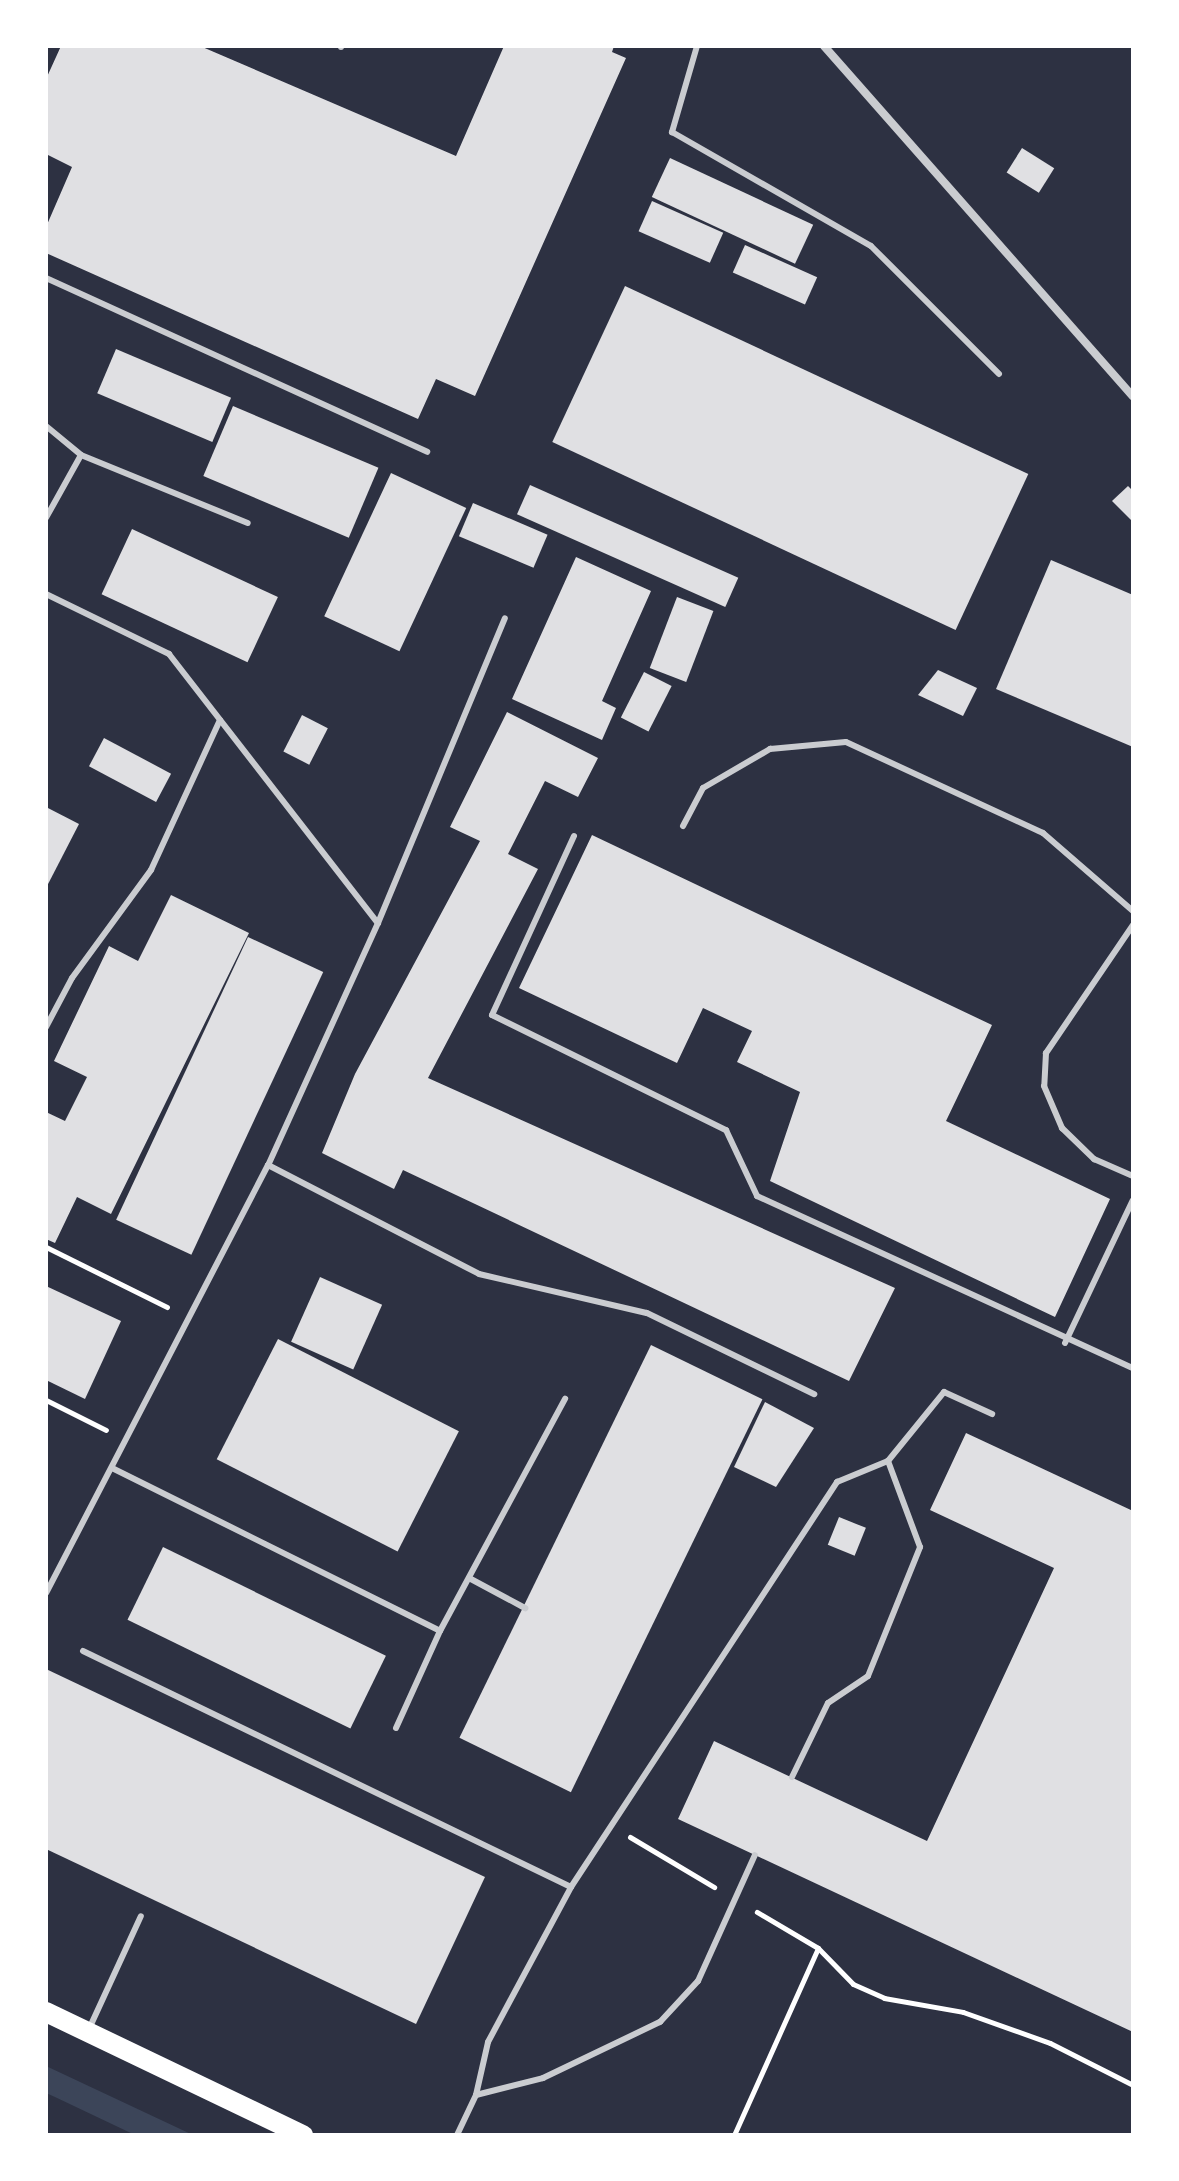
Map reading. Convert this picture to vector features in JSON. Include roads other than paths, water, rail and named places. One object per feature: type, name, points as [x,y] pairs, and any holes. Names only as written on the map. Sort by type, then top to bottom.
[{"type":"main road","points":[[46,2012],[303,2135]]},
{"type":"street","points":[[824,46],[1133,396]]},
{"type":"lane","points":[[697,46],[672,132],[871,246],[999,374]]},
{"type":"lane","points":[[46,278],[427,452]]},
{"type":"lane","points":[[46,426],[81,455],[248,523]]},
{"type":"lane","points":[[46,518],[81,455]]},
{"type":"lane","points":[[46,594],[169,654],[378,923]]},
{"type":"lane","points":[[46,1593],[268,1165],[378,923],[505,618]]},
{"type":"lane","points":[[46,1027],[72,978],[151,870],[220,720]]},
{"type":"lane","points":[[683,826],[703,788],[770,749],[846,742],[1043,833],[1133,911]]},
{"type":"lane","points":[[574,836],[492,1015],[726,1130],[757,1196],[1065,1343],[1133,1368]]},
{"type":"lane","points":[[1133,925],[1046,1053],[1044,1086],[1062,1128],[1094,1159],[1133,1176]]},
{"type":"lane","points":[[268,1165],[479,1274],[647,1313],[814,1394]]},
{"type":"lane","points":[[1065,1343],[1133,1200]]},
{"type":"lane","points":[[457,2135],[476,2095],[488,2042],[571,1887],[837,1482],[888,1461],[944,1392],[992,1414]]},
{"type":"lane","points":[[396,1728],[440,1631],[565,1399]]},
{"type":"lane","points":[[792,1777],[828,1703],[868,1676],[920,1547],[888,1461]]},
{"type":"lane","points":[[112,1468],[440,1631]]},
{"type":"lane","points":[[469,1578],[525,1608]]},
{"type":"lane","points":[[83,1651],[571,1887]]},
{"type":"lane","points":[[476,2095],[543,2078],[660,2022],[698,1981],[755,1855]]},
{"type":"lane","points":[[88,2032],[141,1916]]}]
